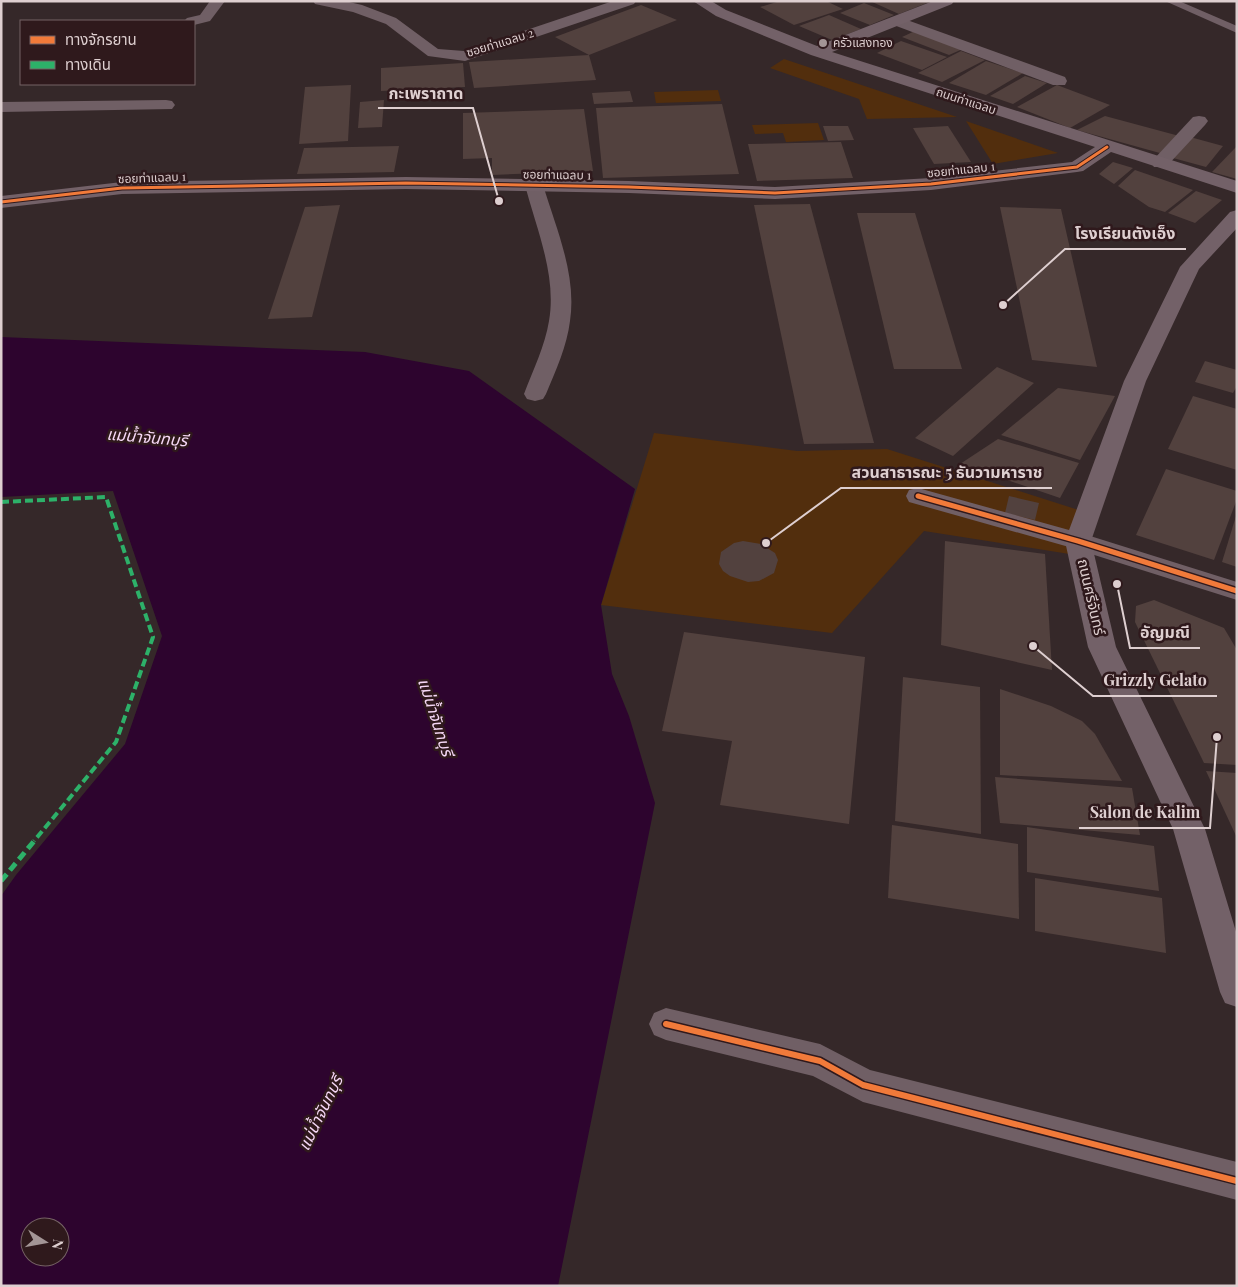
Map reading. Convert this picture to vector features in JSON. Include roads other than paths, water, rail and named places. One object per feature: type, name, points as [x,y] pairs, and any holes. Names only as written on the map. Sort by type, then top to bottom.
[{"type":"main road","name":"ถนนท่าแฉลบ","points":[[700,1],[721,13],[817,52],[1107,147],[1237,187]]},
{"type":"main road","points":[[817,52],[947,1]]},
{"type":"main road","name":"ซอยท่าแฉลบ 1","points":[[1,202],[122,188],[406,183],[775,193],[931,184],[1076,167],[1107,147]]},
{"type":"main road","name":"ถนนศรีจันทร์","points":[[1237,216],[1190,267],[1135,381],[1078,541],[1102,647],[1189,829],[1237,992]]},
{"type":"street","points":[[195,20],[205,18],[218,1]]},
{"type":"street","name":"ซอยท่าแฉลบ 2","points":[[320,1],[357,8],[391,21],[434,53],[465,56],[629,1]]},
{"type":"street","points":[[896,21],[1059,81]]},
{"type":"street","points":[[1,108],[25,99],[166,105]]},
{"type":"street","points":[[1160,163],[1200,122]]},
{"type":"street","points":[[534,185],[558,275],[561,308],[553,348],[535,394]]},
{"type":"street","points":[[918,496],[1078,541],[1237,591]]},
{"type":"street","points":[[666,1024],[820,1061],[863,1085],[1237,1181]]},
{"type":"lane","points":[[1170,1],[1237,30]]},
{"type":"water","name":"แม่น้ำจันทบุรี","points":[[1,337],[365,352],[469,371],[635,489],[601,605],[612,674],[629,716],[655,803],[558,1286],[1,1286],[1,896],[16,875],[125,744],[162,636],[113,491],[1,497]]},
{"type":"place","name":"ครัวแสงทอง","points":[[823,43]]},
{"type":"place","name":"กะเพราถาด","points":[[499,201]]},
{"type":"place","name":"โรงเรียนตังเอ็ง","points":[[1003,305]]},
{"type":"place","name":"สวนสาธารณะ 5 ธันวามหาราช","points":[[766,543]]},
{"type":"place","name":"อัญมณี","points":[[1117,584]]},
{"type":"place","name":"Grizzly Gelato","points":[[1033,646]]},
{"type":"place","name":"Salon de Kalim","points":[[1217,737]]}]
